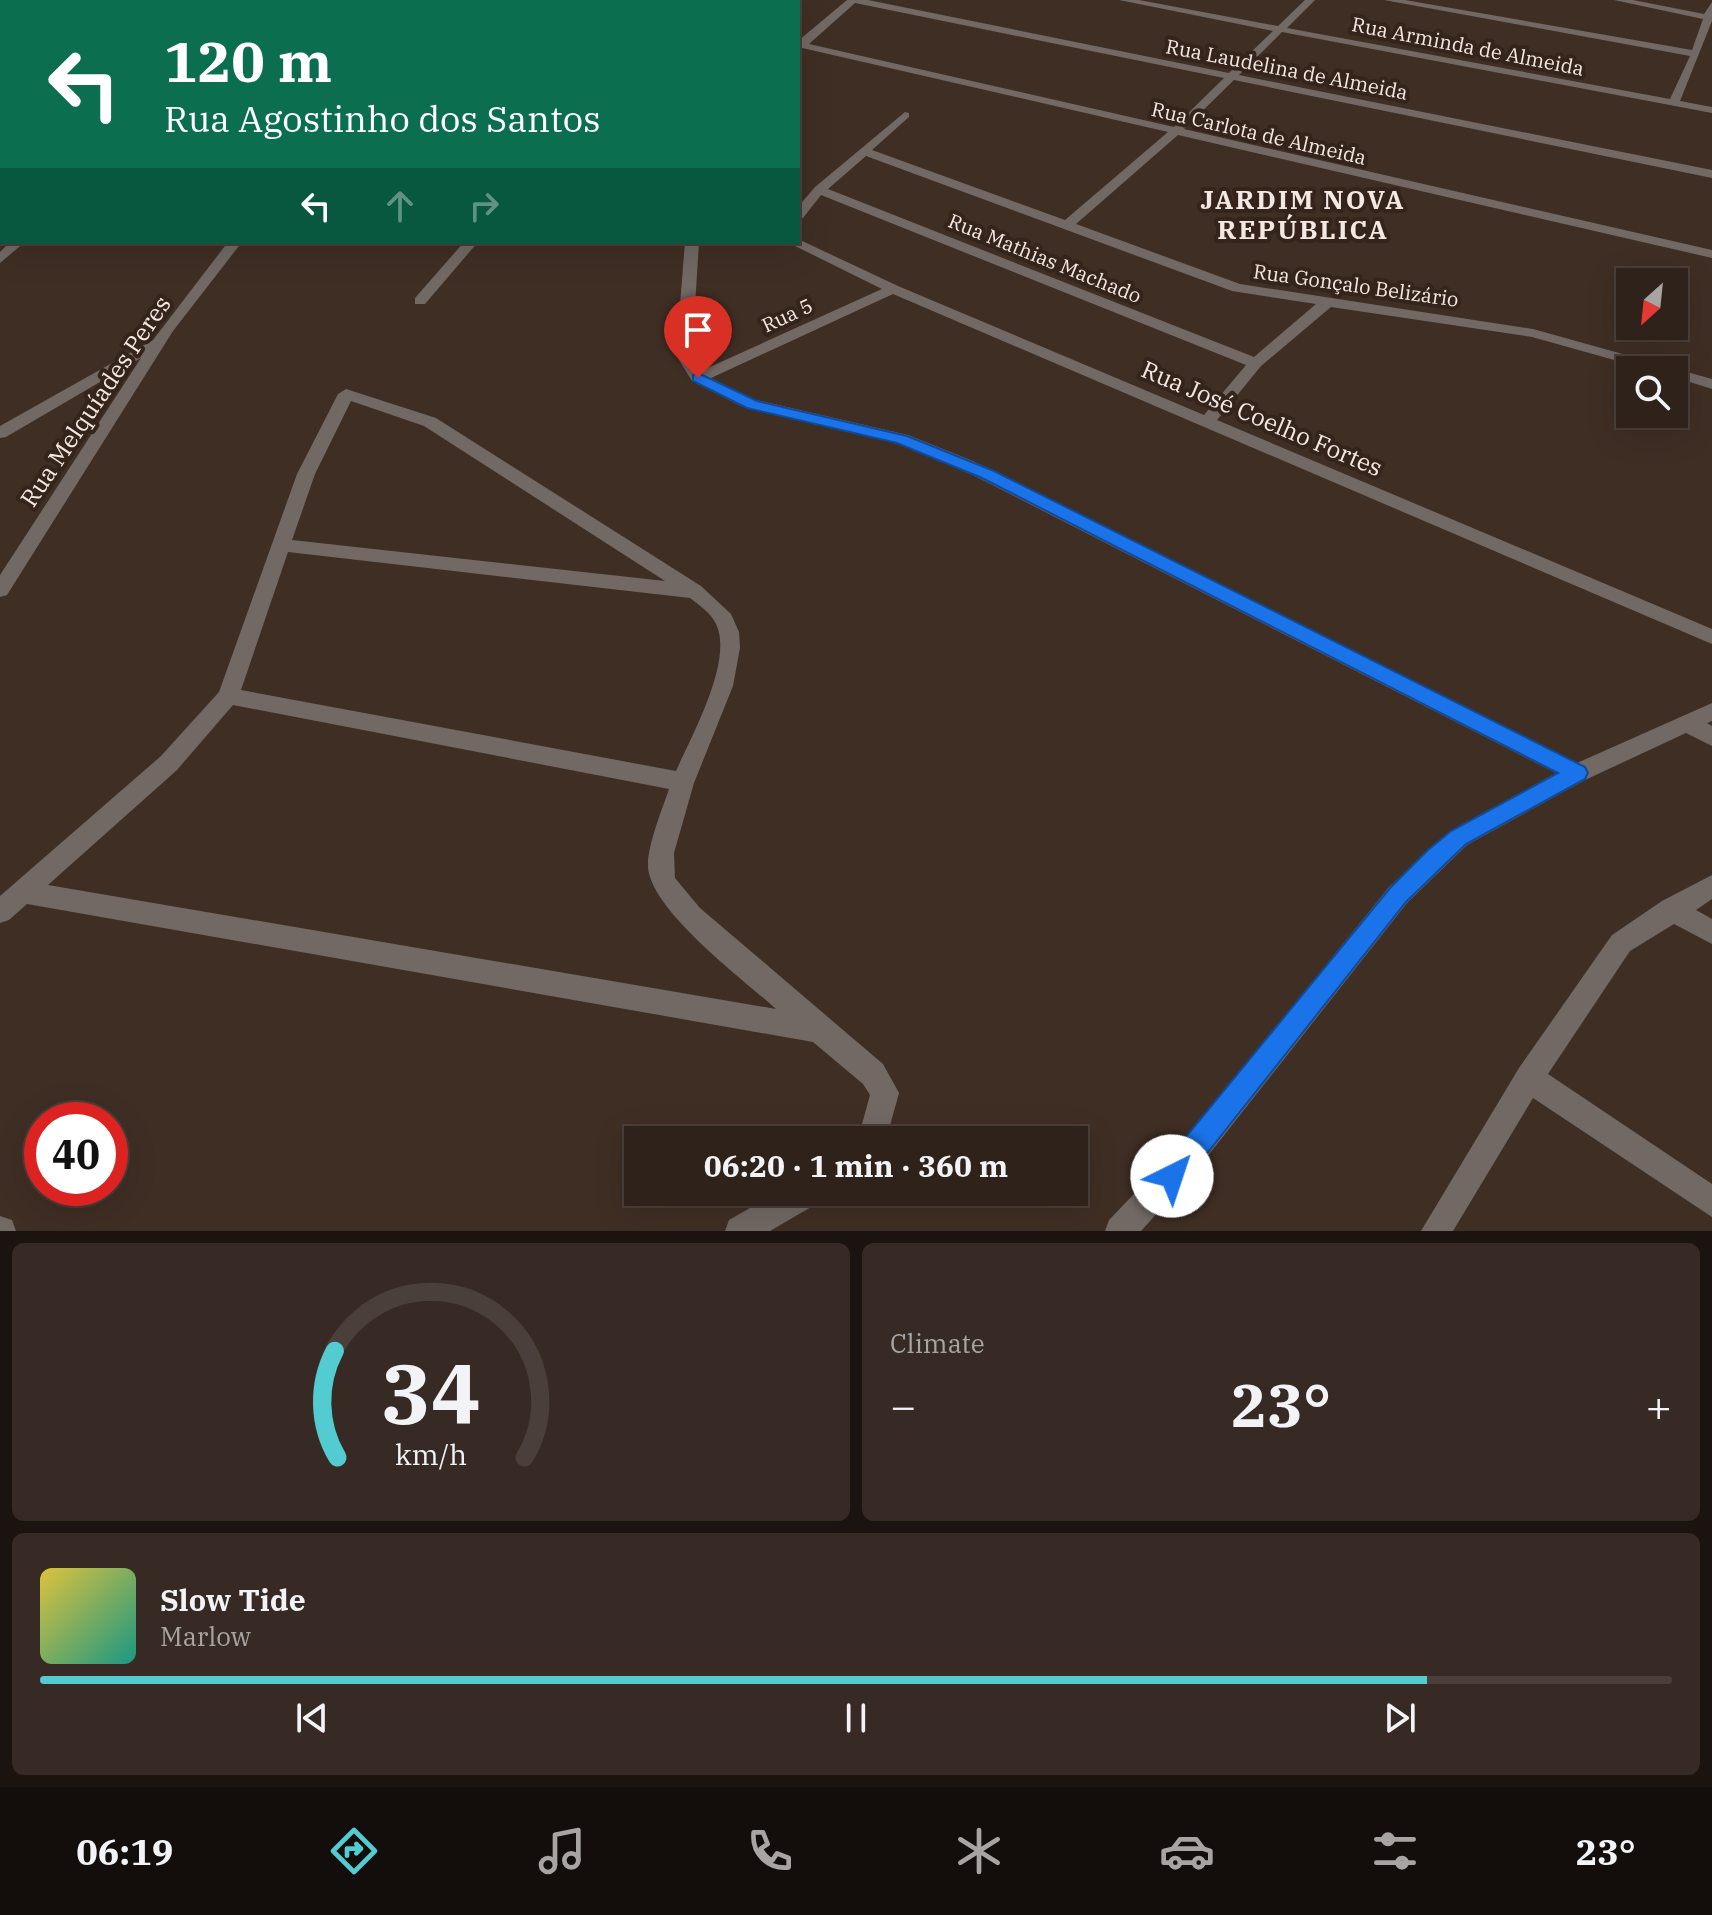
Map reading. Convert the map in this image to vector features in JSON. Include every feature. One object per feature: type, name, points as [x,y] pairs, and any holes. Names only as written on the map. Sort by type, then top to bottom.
[{"type":"street","points":[[800,45],[853,0]]},
{"type":"street","name":"Rua Laudelina de Almeida","points":[[853,0],[1712,174]]},
{"type":"street","name":"Rua Arminda de Almeida","points":[[1124,0],[1712,110]]},
{"type":"street","points":[[1067,225],[1176,131],[1310,0]]},
{"type":"street","points":[[1389,0],[1696,54]]},
{"type":"street","points":[[1619,0],[1710,17]]},
{"type":"street","points":[[1674,103],[1696,54],[1712,5]]},
{"type":"street","name":"Rua Carlota de Almeida","points":[[800,45],[1712,254]]},
{"type":"street","points":[[800,213],[819,190],[905,115]]},
{"type":"street","name":"Rua Gonçalo Belizário","points":[[864,151],[1237,288],[1533,333],[1617,356]]},
{"type":"street","name":"Rua Mathias Machado","points":[[819,190],[1256,363]]},
{"type":"street","points":[[0,259],[16,244]]},
{"type":"street","name":"Rua Melquíades Peres","points":[[0,590],[160,340],[233,244]]},
{"type":"street","points":[[420,301],[469,244]]},
{"type":"street","points":[[692,244],[684,355],[686,364],[698,378],[757,407],[885,435],[962,463],[1577,773]]},
{"type":"street","name":"Rua José Coelho Fortes","points":[[798,244],[893,289],[1712,637]]},
{"type":"street","name":"Rua 5","points":[[698,378],[893,289]]},
{"type":"street","points":[[1208,421],[1256,363],[1329,301]]},
{"type":"street","points":[[0,433],[160,340]]},
{"type":"street","points":[[1688,376],[1712,384]]},
{"type":"street","points":[[0,912],[169,763],[228,696],[306,474],[346,394],[430,422],[694,591],[713,605],[722,617],[730,641],[715,706],[683,782],[660,857],[661,874],[674,898],[691,916],[873,1074],[885,1093],[876,1126]]},
{"type":"street","points":[[282,545],[694,591]]},
{"type":"street","points":[[228,696],[683,782]]},
{"type":"street","points":[[1120,1231],[1189,1157],[1398,895],[1435,857],[1459,838],[1577,773],[1712,711]]},
{"type":"street","points":[[1688,723],[1712,737]]},
{"type":"street","points":[[1436,1231],[1529,1078],[1621,943],[1712,886]]},
{"type":"street","points":[[25,892],[819,1030]]},
{"type":"street","points":[[1671,909],[1712,932]]},
{"type":"street","points":[[1529,1078],[1712,1202]]},
{"type":"street","points":[[740,1231],[783,1206]]},
{"type":"district","name":"JARDIM NOVA REPÚBLICA","points":[[1303,214]]},
{"type":"route","points":[[698,378],[752,405],[902,439],[949,457],[1577,773],[1459,838],[1435,857],[1398,895],[1172,1176]]}]
